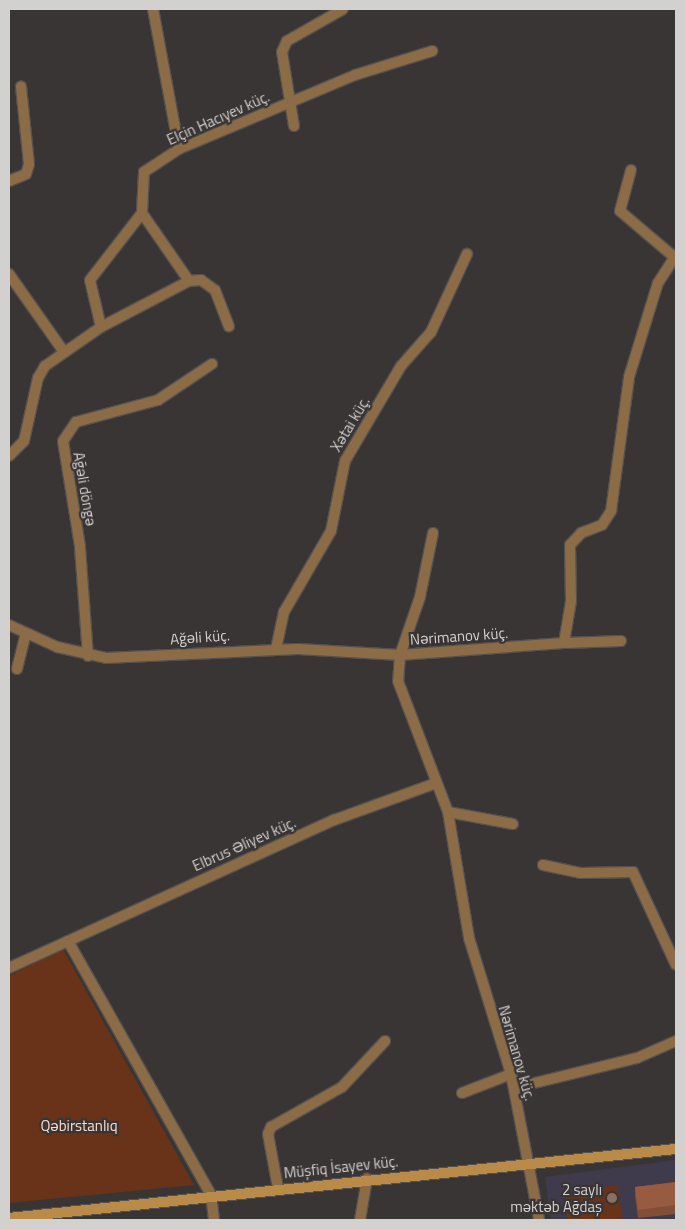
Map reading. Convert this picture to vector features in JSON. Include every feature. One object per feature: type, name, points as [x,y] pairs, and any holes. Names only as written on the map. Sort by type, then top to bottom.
[{"type":"street","points":[[153,9],[180,149]]},
{"type":"street","points":[[294,126],[288,104],[282,52],[287,41],[342,9]]},
{"type":"street","name":"Elçin Hacıyev küç.","points":[[142,213],[144,172],[180,149],[396,60],[432,51]]},
{"type":"street","points":[[9,182],[26,174],[29,164],[21,86]]},
{"type":"street","points":[[564,643],[571,601],[570,545],[581,533],[602,525],[610,511],[628,377],[658,282],[675,256],[620,211],[631,170]]},
{"type":"street","points":[[101,327],[90,290],[94,270],[142,213],[154,224],[190,282]]},
{"type":"street","name":"Xətai küç.","points":[[276,649],[284,612],[331,531],[345,461],[401,366],[431,332],[467,254]]},
{"type":"street","points":[[9,274],[64,352]]},
{"type":"street","points":[[9,456],[24,441],[38,378],[64,352],[101,327],[190,282],[201,280],[215,290],[229,326]]},
{"type":"street","name":"Ağəli döngə","points":[[88,656],[80,546],[62,441],[76,422],[158,400],[212,364]]},
{"type":"street","points":[[400,654],[420,597],[433,533]]},
{"type":"street","name":"Ağəli küç.","points":[[9,624],[26,634],[88,656],[132,658],[276,649],[400,654]]},
{"type":"street","points":[[17,669],[26,634]]},
{"type":"street","name":"Nərimanov küç.","points":[[539,1220],[530,1163],[511,1074],[476,970],[448,812],[401,693],[400,654],[621,641]]},
{"type":"street","name":"Elbrus Əliyev küç.","points":[[9,968],[334,820],[436,783]]},
{"type":"street","points":[[448,812],[513,824]]},
{"type":"street","points":[[543,865],[581,873],[633,872],[676,965]]},
{"type":"street","points":[[68,941],[211,1195],[214,1220]]},
{"type":"street","points":[[278,1188],[268,1134],[271,1126],[342,1087],[385,1041]]},
{"type":"street","points":[[514,1088],[637,1058],[676,1041]]},
{"type":"street","points":[[462,1092],[511,1074]]},
{"type":"street","name":"Müşfiq İsayev küç.","points":[[9,1218],[278,1188],[676,1149]]},
{"type":"street","points":[[360,1220],[367,1179]]},
{"type":"shaded area","name":"2 saylı məktəb Ağdaş","points":[[676,1160],[676,1220],[551,1220],[545,1177]]},
{"type":"green space","name":"Qəbirstanlıq","points":[[63,949],[194,1185],[9,1203],[9,976]]},
{"type":"green space","points":[[617,1185],[623,1220],[568,1220],[564,1193]]},
{"type":"building","points":[[676,1182],[676,1205],[638,1210],[635,1187]]},
{"type":"place","name":"2 saylı məktəb Ağdaş","points":[[612,1198]]}]
